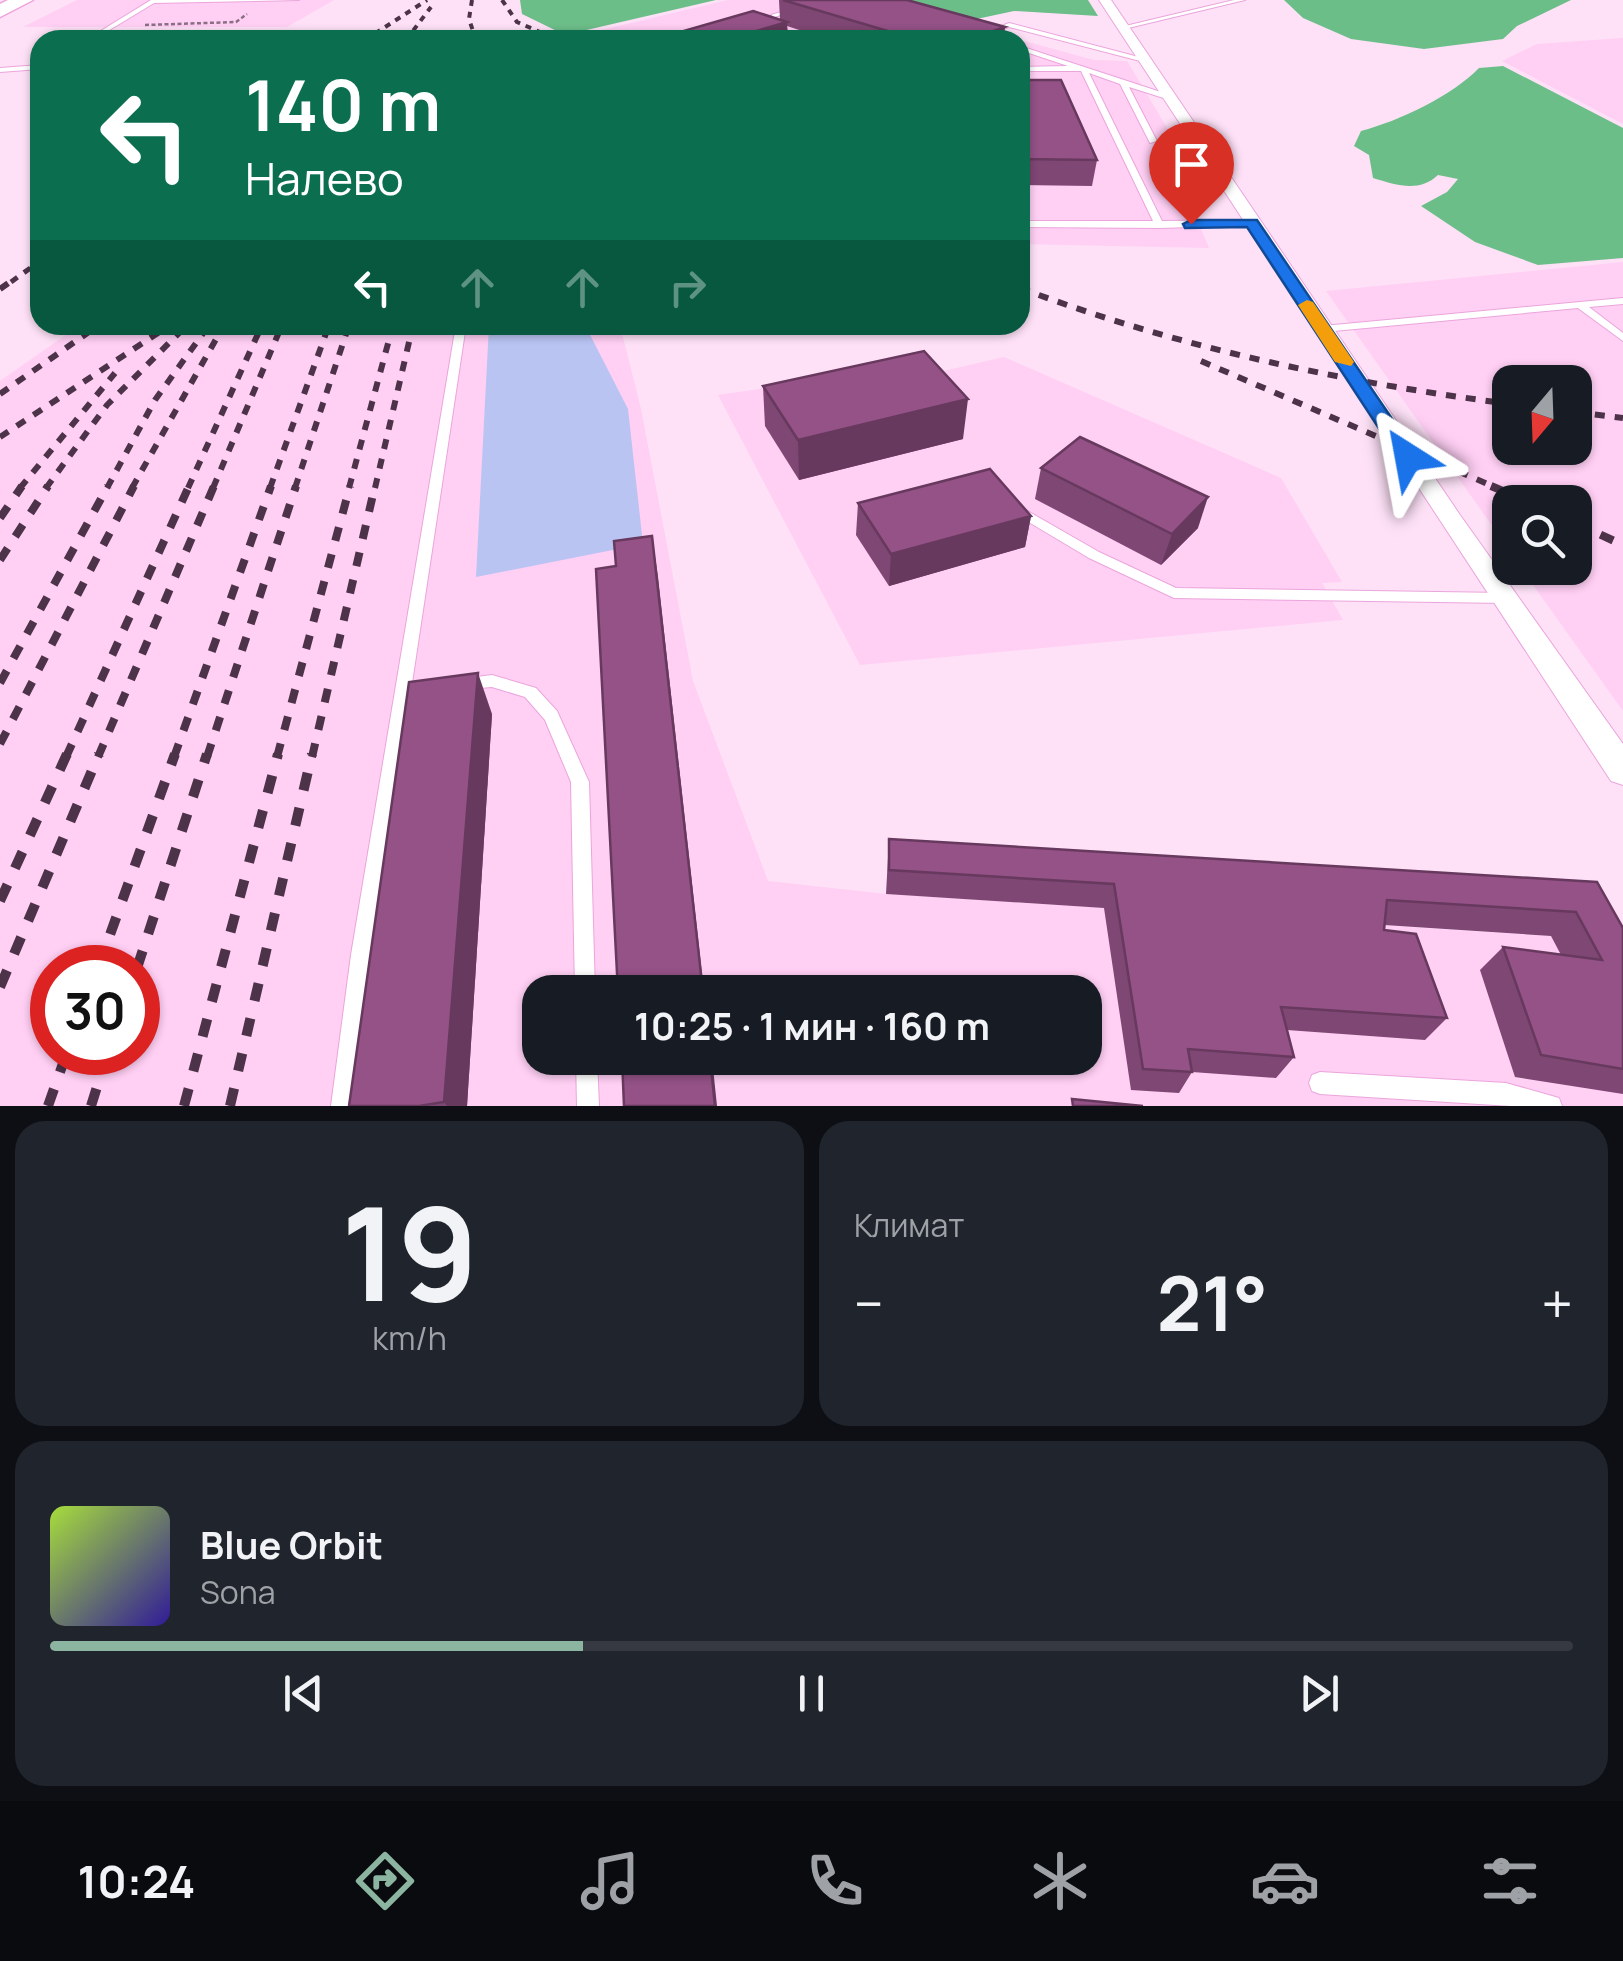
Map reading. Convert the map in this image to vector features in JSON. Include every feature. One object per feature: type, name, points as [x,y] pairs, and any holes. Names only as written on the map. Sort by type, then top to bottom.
[{"type":"main road","points":[[0,8],[9,0]]},
{"type":"main road","points":[[0,8],[24,0]]},
{"type":"street","points":[[1105,0],[1323,330],[1623,770]]},
{"type":"lane","points":[[106,30],[153,0],[296,0]]},
{"type":"lane","points":[[774,16],[828,0]]},
{"type":"lane","points":[[1124,27],[1242,0]]},
{"type":"lane","points":[[997,30],[1009,26],[1025,30]]},
{"type":"lane","points":[[1030,31],[1148,61]]},
{"type":"lane","points":[[1030,51],[1173,99]]},
{"type":"lane","points":[[0,70],[30,68]]},
{"type":"lane","points":[[1030,69],[1083,68]]},
{"type":"lane","points":[[1083,68],[1160,225]]},
{"type":"lane","points":[[1123,82],[1153,141]]},
{"type":"lane","points":[[1030,224],[1252,223]]},
{"type":"lane","points":[[1323,330],[1623,301]]},
{"type":"lane","points":[[1580,305],[1623,338]]},
{"type":"lane","points":[[342,1106],[421,686],[460,335]]},
{"type":"lane","points":[[997,497],[1094,556],[1174,593],[1504,598]]},
{"type":"lane","points":[[421,686],[492,681],[530,692],[551,716],[580,782],[586,975]]},
{"type":"lane","points":[[587,1075],[588,1106]]},
{"type":"lane","points":[[1320,1083],[1506,1094],[1551,1106]]},
{"type":"path","points":[[112,26],[236,22],[262,3]]},
{"type":"shaded area","points":[[77,0],[334,0],[287,27],[23,27]]},
{"type":"shaded area","points":[[728,0],[873,0],[984,30],[601,30]]},
{"type":"shaded area","points":[[1623,38],[1623,124],[1502,61],[1537,44]]},
{"type":"shaded area","points":[[1030,43],[1094,60],[1127,61],[1179,148],[1175,168],[1209,248],[1030,244]]},
{"type":"shaded area","points":[[1623,262],[1623,711],[1533,585],[1592,585],[1592,485],[1492,485],[1492,526],[1326,291]]},
{"type":"shaded area","points":[[66,335],[622,335],[641,409],[693,681],[768,881],[886,894],[1551,936],[1623,1078],[1623,1106],[0,1106],[0,381]]},
{"type":"shaded area","points":[[1004,357],[1281,478],[1342,582],[1322,583],[1343,620],[860,665],[718,395],[820,380],[832,397]]},
{"type":"green space","points":[[520,0],[716,0],[587,30],[555,30],[522,14]]},
{"type":"green space","points":[[890,0],[1088,0],[1098,16],[1014,11],[972,20]]},
{"type":"green space","points":[[1284,0],[1571,0],[1517,26],[1503,39],[1424,49],[1351,39],[1303,18]]},
{"type":"green space","points":[[1503,66],[1623,128],[1623,258],[1538,265],[1475,242],[1421,206],[1447,192],[1458,179],[1438,175],[1423,184],[1407,186],[1373,178],[1369,155],[1354,146],[1361,131],[1424,106],[1479,68]]},
{"type":"water","points":[[488,335],[590,335],[628,409],[643,544],[476,577]]},
{"type":"building","points":[[783,0],[907,0],[1005,27],[996,30],[884,30]]},
{"type":"building","points":[[753,11],[787,22],[760,30],[687,30]]},
{"type":"building","points":[[1030,80],[1061,80],[1097,160],[1030,159]]},
{"type":"building","points":[[924,351],[968,399],[798,440],[763,386]]},
{"type":"building","points":[[1080,437],[1208,497],[1172,534],[1041,468]]},
{"type":"building","points":[[990,469],[1031,516],[891,554],[858,503]]},
{"type":"building","points":[[652,536],[701,975],[617,975],[596,569],[616,566],[614,541]]},
{"type":"building","points":[[478,673],[444,1102],[349,1106],[409,682]]},
{"type":"building","points":[[889,839],[1597,882],[1623,928],[1623,1069],[1541,1055],[1503,947],[1602,960],[1576,912],[1387,900],[1384,930],[1416,934],[1447,1018],[1281,1007],[1294,1057],[1188,1049],[1192,1072],[1143,1069],[1114,884],[889,870]]},
{"type":"building","points":[[623,1075],[712,1075],[715,1106],[624,1106]]},
{"type":"building","points":[[1072,1099],[1143,1106],[1073,1106]]},
{"type":"railway","points":[[380,30],[427,0]]},
{"type":"railway","points":[[472,0],[469,19],[473,30]]},
{"type":"railway","points":[[502,0],[517,22],[535,30]]},
{"type":"railway","points":[[414,30],[431,7]]},
{"type":"railway","points":[[11,282],[30,268]]},
{"type":"railway","points":[[0,289],[14,279]]},
{"type":"railway","points":[[1030,292],[1140,328],[1262,360],[1492,401]]},
{"type":"railway","points":[[0,394],[85,335]]},
{"type":"railway","points":[[0,437],[155,335]]},
{"type":"railway","points":[[46,488],[107,405],[177,335]]},
{"type":"railway","points":[[107,488],[155,400],[202,335]]},
{"type":"railway","points":[[132,488],[218,335]]},
{"type":"railway","points":[[188,488],[257,335]]},
{"type":"railway","points":[[213,488],[278,335]]},
{"type":"railway","points":[[270,488],[325,335]]},
{"type":"railway","points":[[295,488],[346,335]]},
{"type":"railway","points":[[349,488],[390,335]]},
{"type":"railway","points":[[375,488],[411,335]]},
{"type":"railway","points":[[1201,361],[1492,486]]},
{"type":"railway","points":[[20,488],[115,373]]},
{"type":"railway","points":[[1592,414],[1623,418]]},
{"type":"railway","points":[[0,518],[22,486]]},
{"type":"railway","points":[[0,560],[48,486]]},
{"type":"railway","points":[[0,683],[108,486]]},
{"type":"railway","points":[[0,744],[134,486]]},
{"type":"railway","points":[[66,757],[189,486]]},
{"type":"railway","points":[[98,757],[214,486]]},
{"type":"railway","points":[[174,757],[271,486]]},
{"type":"railway","points":[[207,757],[296,486]]},
{"type":"railway","points":[[277,757],[350,486]]},
{"type":"railway","points":[[312,757],[375,486]]},
{"type":"railway","points":[[1592,531],[1623,545]]},
{"type":"railway","points":[[0,901],[67,754]]},
{"type":"railway","points":[[0,987],[99,754]]},
{"type":"railway","points":[[106,945],[175,754]]},
{"type":"railway","points":[[145,945],[207,754]]},
{"type":"railway","points":[[184,1106],[278,754]]},
{"type":"railway","points":[[230,1106],[312,754]]},
{"type":"railway","points":[[48,1106],[59,1075]]},
{"type":"railway","points":[[91,1106],[101,1075]]},
{"type":"slow traffic","points":[[1307,305],[1345,362]]},
{"type":"route","points":[[1191,224],[1252,223],[1408,457]]}]
